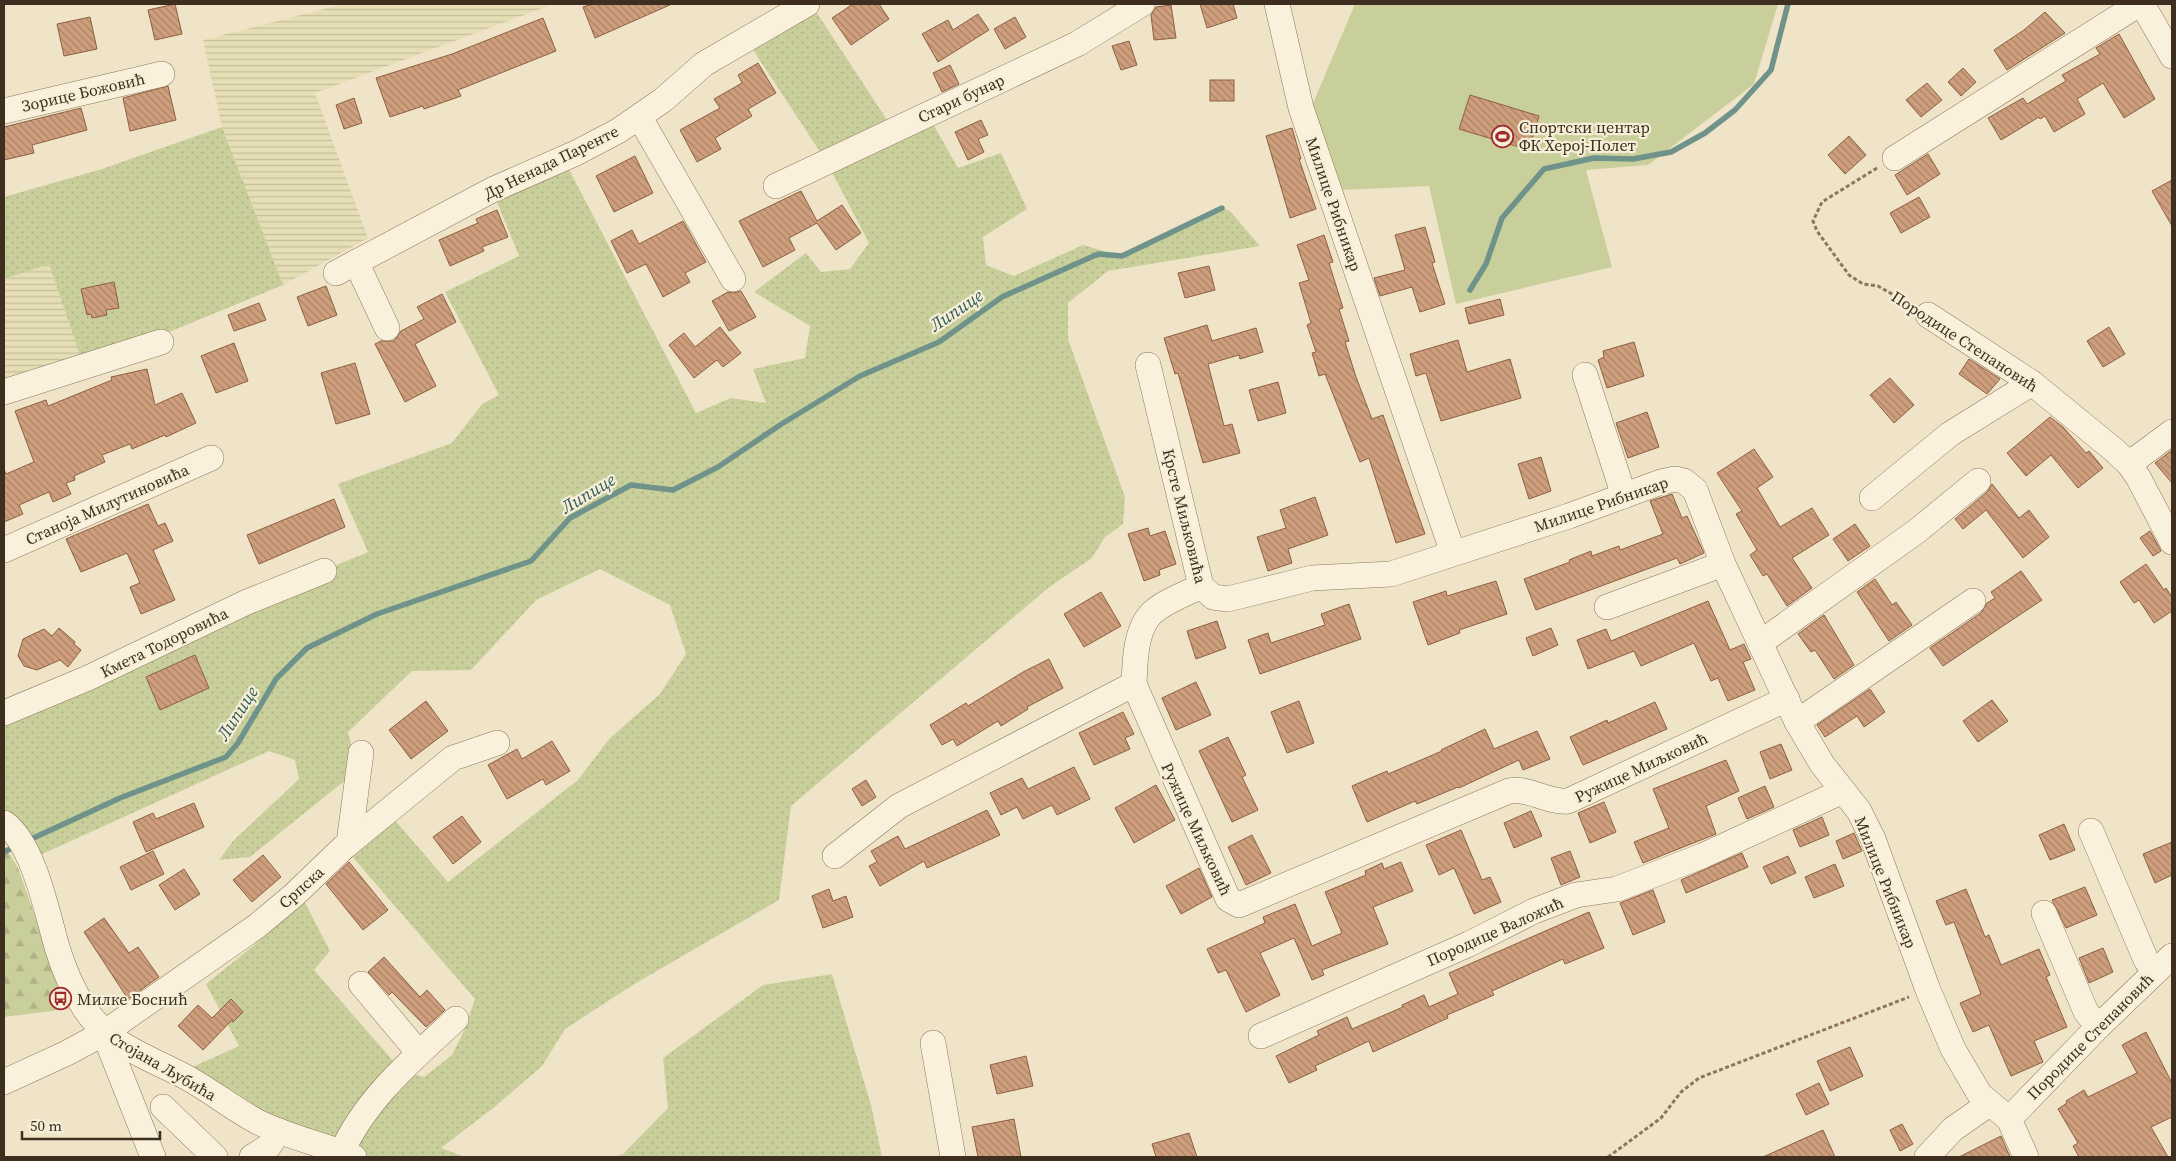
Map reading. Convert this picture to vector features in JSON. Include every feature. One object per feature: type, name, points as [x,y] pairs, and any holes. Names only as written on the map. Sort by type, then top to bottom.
[{"type":"street","name":"Др Ненада Паренте","points":[[387,328],[346,268],[492,190],[593,145],[640,118],[704,64],[808,4]]},
{"type":"street","name":"Стари бунар","points":[[776,186],[1076,44],[1142,4]]},
{"type":"street","name":"Милице Рибникар","points":[[1277,4],[1302,108],[1453,553],[1568,516],[1661,482],[1675,479],[1684,481],[1695,490],[1723,564],[1797,722],[1822,764],[1859,811],[1873,839],[1928,990],[1953,1049],[1980,1095],[2009,1119],[2026,1157]]},
{"type":"street","points":[[1895,158],[2140,4],[2172,56]]},
{"type":"street","name":"Зорице Божовић","points":[[4,110],[162,74]]},
{"type":"street","points":[[640,118],[733,279]]},
{"type":"street","name":"Породице Степановић","points":[[1928,315],[2032,383],[2129,464],[2172,542]]},
{"type":"street","points":[[4,392],[161,342]]},
{"type":"street","name":"Крсте Миљковића","points":[[1148,365],[1202,586],[1213,597],[1228,599],[1312,578],[1391,574],[1453,553]]},
{"type":"street","points":[[1585,375],[1624,496]]},
{"type":"street","points":[[1872,498],[1950,434],[2032,383]]},
{"type":"street","points":[[2129,464],[2172,432]]},
{"type":"street","name":"Станоја Милутиновића","points":[[4,550],[210,458]]},
{"type":"street","points":[[1760,643],[1917,531],[1978,482]]},
{"type":"street","points":[[1607,608],[1723,564]]},
{"type":"street","name":"Кмета Тодоровића","points":[[4,713],[88,678],[247,602],[324,571]]},
{"type":"street","points":[[835,856],[898,806],[1134,684],[1135,657],[1144,627],[1150,615],[1202,586]]},
{"type":"street","points":[[1797,722],[1973,600]]},
{"type":"street","name":"Ружице Миљковић","points":[[1134,684],[1228,899],[1239,905],[1509,790],[1522,790],[1553,801],[1568,801],[1787,699]]},
{"type":"street","name":"Српска","points":[[4,1082],[67,1053],[104,1033],[257,926],[294,895],[350,843],[453,758],[496,744]]},
{"type":"street","points":[[350,843],[362,754]]},
{"type":"street","name":"Породице Валожић","points":[[1261,1036],[1374,984],[1462,947],[1534,911],[1576,895],[1617,889],[1693,860],[1843,791]]},
{"type":"street","points":[[2091,831],[2146,960],[2163,963]]},
{"type":"street","name":"Стојана Љубића","points":[[15,837],[38,879],[57,948],[68,976],[84,1008],[104,1033],[122,1046],[199,1084],[246,1115],[279,1132],[348,1155]]},
{"type":"street","points":[[2044,912],[2086,1012],[2098,1027]]},
{"type":"street","name":"Породице Степановић","points":[[2009,1119],[2163,963]]},
{"type":"street","points":[[361,984],[419,1054]]},
{"type":"street","points":[[348,1155],[361,1119],[401,1070],[456,1019]]},
{"type":"street","points":[[104,1033],[153,1157]]},
{"type":"street","points":[[933,1043],[953,1157]]},
{"type":"street","points":[[1931,1156],[1953,1129],[1989,1104]]},
{"type":"street","points":[[163,1107],[215,1157]]},
{"type":"street","points":[[252,1157],[269,1146],[279,1132]]},
{"type":"path","name":"Породице Степановић","points":[[1895,158],[1822,202],[1813,221],[1823,240],[1855,280],[1863,284],[1878,286],[1928,315]]},
{"type":"path","points":[[1608,1157],[1661,1118],[1681,1092],[1699,1078],[1928,990]]},
{"type":"shaded area","points":[[336,4],[551,5],[315,93],[368,238],[283,285],[222,127],[203,40],[336,6]]},
{"type":"shaded area","points":[[49,264],[84,367],[4,392],[4,279]]},
{"type":"green space","points":[[811,4],[893,129],[927,113],[958,168],[1001,153],[1027,209],[983,237],[986,265],[1014,276],[1083,245],[1122,256],[1222,208],[1230,211],[1260,246],[1108,271],[1068,303],[1068,339],[1125,497],[1123,524],[1105,537],[1092,558],[1048,588],[791,806],[779,900],[636,983],[565,1029],[542,1066],[497,1105],[441,1148],[465,1157],[352,1157],[179,1073],[239,1046],[206,984],[268,934],[302,897],[330,951],[314,970],[401,1070],[424,1077],[452,1055],[464,1031],[475,999],[344,847],[388,812],[448,882],[578,780],[609,739],[660,694],[686,654],[670,605],[600,569],[536,600],[471,670],[412,671],[348,732],[358,770],[250,857],[219,860],[233,841],[299,779],[295,760],[269,751],[29,860],[4,823],[4,713],[247,602],[368,552],[338,484],[452,443],[482,404],[499,395],[445,292],[519,256],[492,190],[563,158],[696,413],[731,398],[766,403],[753,369],[805,358],[810,326],[754,292],[806,253],[821,272],[850,269],[869,243],[826,161],[746,39]]},
{"type":"green space","name":"Спортски центар ФК Херој-Полет","points":[[1355,4],[1778,4],[1754,84],[1648,165],[1586,170],[1612,267],[1456,304],[1429,186],[1341,190],[1311,108]]},
{"type":"green space","points":[[222,127],[283,285],[84,367],[49,264],[4,279],[4,197],[102,169]]},
{"type":"green space","points":[[4,845],[18,868],[68,1009],[4,1017]]},
{"type":"green space","points":[[832,974],[871,1105],[882,1157],[614,1157],[623,1154],[668,1108],[663,1058],[763,985]]},
{"type":"building","points":[[175,4],[182,34],[155,40],[148,10]]},
{"type":"building","points":[[592,4],[672,4],[595,38],[583,7]]},
{"type":"building","points":[[853,4],[879,4],[889,19],[851,45],[832,18]]},
{"type":"building","points":[[1200,4],[1233,4],[1237,18],[1207,28]]},
{"type":"building","points":[[1171,5],[1176,38],[1154,40],[1151,15],[1156,7]]},
{"type":"building","points":[[2045,12],[2065,33],[2007,70],[1994,50],[2024,30]]},
{"type":"building","points":[[978,14],[989,30],[938,62],[922,34],[948,20],[953,30]]},
{"type":"building","points":[[90,17],[97,49],[64,56],[57,24]]},
{"type":"building","points":[[1015,17],[1026,37],[1005,49],[994,29]]},
{"type":"building","points":[[543,18],[556,51],[458,90],[461,96],[424,109],[423,106],[390,117],[376,78],[452,54]]},
{"type":"building","points":[[2119,34],[2155,99],[2124,118],[2103,83],[2077,99],[2085,114],[2054,132],[2045,116],[2040,119],[2039,117],[2001,140],[1988,118],[2023,98],[2027,104],[2066,81],[2062,75],[2100,54],[2096,48]]},
{"type":"building","points":[[1129,41],[1137,65],[1121,70],[1112,46]]},
{"type":"building","points":[[758,63],[776,93],[748,109],[752,116],[715,138],[721,149],[697,162],[680,130],[720,108],[714,99],[742,83],[738,75]]},
{"type":"building","points":[[950,65],[959,84],[942,92],[933,73]]},
{"type":"building","points":[[1963,68],[1976,82],[1961,96],[1948,82]]},
{"type":"building","points":[[1210,80],[1234,80],[1234,101],[1210,101]]},
{"type":"building","points":[[1927,83],[1942,100],[1921,117],[1906,100]]},
{"type":"building","points":[[168,86],[176,120],[130,131],[123,98]]},
{"type":"building","points":[[1470,95],[1539,116],[1529,150],[1459,129]]},
{"type":"building","points":[[354,98],[362,123],[344,129],[336,105]]},
{"type":"building","points":[[81,108],[87,130],[32,145],[34,153],[4,160],[4,127]]},
{"type":"building","points":[[981,120],[988,135],[978,139],[984,152],[968,160],[955,132]]},
{"type":"building","points":[[1292,128],[1301,159],[1299,159],[1316,209],[1290,218],[1266,136]]},
{"type":"building","points":[[1849,136],[1866,155],[1845,174],[1828,155]]},
{"type":"building","points":[[1928,154],[1940,174],[1907,195],[1895,175]]},
{"type":"building","points":[[635,156],[653,193],[614,212],[596,176]]},
{"type":"building","points":[[2172,180],[2172,226],[2152,191]]},
{"type":"building","points":[[801,191],[817,221],[842,205],[861,233],[836,250],[817,223],[789,238],[795,250],[763,267],[739,221]]},
{"type":"building","points":[[1919,197],[1930,217],[1901,233],[1890,213]]},
{"type":"building","points":[[497,210],[508,237],[482,247],[484,251],[450,266],[439,240],[478,223],[476,219]]},
{"type":"building","points":[[683,221],[706,262],[685,273],[690,282],[663,297],[646,264],[627,273],[611,241],[632,230],[639,244]]},
{"type":"building","points":[[1425,227],[1435,262],[1432,263],[1445,304],[1420,312],[1412,287],[1380,296],[1374,278],[1405,270],[1395,235]]},
{"type":"building","points":[[1324,235],[1333,262],[1329,263],[1343,308],[1339,309],[1349,341],[1345,342],[1356,377],[1372,419],[1383,415],[1425,534],[1396,543],[1369,458],[1360,462],[1325,374],[1319,376],[1312,353],[1316,352],[1307,325],[1311,323],[1299,283],[1309,280],[1297,245]]},
{"type":"building","points":[[1209,266],[1215,290],[1185,298],[1178,273]]},
{"type":"building","points":[[114,282],[119,308],[106,310],[107,315],[92,318],[91,314],[87,315],[81,289]]},
{"type":"building","points":[[326,286],[337,315],[308,326],[297,297]]},
{"type":"building","points":[[741,291],[756,317],[729,331],[712,301],[728,292]]},
{"type":"building","points":[[442,294],[456,322],[415,344],[436,386],[405,402],[375,344],[381,341],[394,341],[401,331],[424,319],[417,307]]},
{"type":"building","points":[[1500,299],[1504,315],[1469,324],[1465,308]]},
{"type":"building","points":[[259,303],[266,320],[234,331],[228,315]]},
{"type":"building","points":[[1207,325],[1212,341],[1256,328],[1263,352],[1240,359],[1239,355],[1208,364],[1224,426],[1232,424],[1240,453],[1203,463],[1178,373],[1175,374],[1164,338]]},
{"type":"building","points":[[720,327],[741,353],[723,367],[717,360],[694,378],[669,345],[684,333],[695,347]]},
{"type":"building","points":[[2109,327],[2125,354],[2103,367],[2087,341]]},
{"type":"building","points":[[1458,340],[1467,372],[1510,359],[1521,398],[1441,421],[1426,373],[1416,376],[1410,354]]},
{"type":"building","points":[[1634,342],[1644,376],[1607,388],[1598,360],[1604,357],[1603,351]]},
{"type":"building","points":[[234,343],[248,381],[216,393],[201,356]]},
{"type":"building","points":[[1969,359],[2000,379],[1987,394],[1959,374]]},
{"type":"building","points":[[355,363],[370,414],[336,424],[321,373]]},
{"type":"building","points":[[147,369],[155,405],[182,393],[196,423],[166,437],[165,435],[132,449],[130,444],[102,455],[105,462],[74,476],[75,480],[66,483],[71,494],[53,502],[49,492],[19,505],[23,514],[4,522],[4,469],[6,474],[34,462],[15,411],[46,400],[48,406],[112,380],[111,377]]},
{"type":"building","points":[[1890,378],[1914,405],[1894,423],[1870,395]]},
{"type":"building","points":[[1278,382],[1286,413],[1258,421],[1249,390]]},
{"type":"building","points":[[1647,412],[1659,447],[1628,458],[1616,423]]},
{"type":"building","points":[[2050,417],[2063,427],[2086,453],[2089,451],[2103,468],[2078,488],[2051,455],[2026,476],[2007,453]]},
{"type":"building","points":[[1754,449],[1773,477],[1757,488],[1780,527],[1812,508],[1829,535],[1792,558],[1812,588],[1787,606],[1767,574],[1763,576],[1750,555],[1757,550],[1736,514],[1742,511],[1717,473]]},
{"type":"building","points":[[2172,450],[2172,483],[2155,463]]},
{"type":"building","points":[[1541,457],[1551,491],[1529,499],[1518,464]]},
{"type":"building","points":[[1992,484],[2019,518],[2029,510],[2049,537],[2023,558],[1986,510],[1963,529],[1955,519],[1987,492]]},
{"type":"building","points":[[1672,494],[1682,518],[1687,516],[1704,553],[1680,564],[1677,558],[1536,610],[1524,579],[1570,562],[1569,560],[1591,551],[1592,556],[1619,546],[1620,550],[1663,534],[1650,501]]},
{"type":"building","points":[[1315,497],[1328,535],[1288,549],[1292,563],[1268,571],[1257,537],[1286,528],[1280,510]]},
{"type":"building","points":[[334,499],[345,527],[259,564],[247,535]]},
{"type":"building","points":[[148,504],[158,526],[165,523],[173,541],[153,550],[175,600],[141,614],[130,587],[140,583],[127,553],[81,572],[66,539]]},
{"type":"building","points":[[1855,524],[1870,546],[1848,561],[1833,539]]},
{"type":"building","points":[[1148,528],[1150,536],[1165,531],[1176,564],[1159,570],[1160,575],[1144,581],[1128,534]]},
{"type":"building","points":[[2150,531],[2161,551],[2153,556],[2140,538]]},
{"type":"building","points":[[2146,564],[2164,590],[2166,588],[2172,597],[2172,611],[2154,623],[2139,600],[2134,603],[2120,582]]},
{"type":"building","points":[[2021,571],[2042,600],[1943,666],[1930,648],[1981,613],[1987,603],[1995,598],[1991,592]]},
{"type":"building","points":[[1875,579],[1892,605],[1896,602],[1912,625],[1889,641],[1857,592]]},
{"type":"building","points":[[1496,581],[1507,614],[1459,630],[1460,633],[1428,645],[1413,602],[1446,591],[1447,596]]},
{"type":"building","points":[[1101,592],[1121,626],[1084,647],[1064,614]]},
{"type":"building","points":[[1708,601],[1730,650],[1744,644],[1751,659],[1743,662],[1755,690],[1728,701],[1718,678],[1711,681],[1694,643],[1641,666],[1634,651],[1588,669],[1577,640],[1606,629],[1611,641]]},
{"type":"building","points":[[1349,604],[1361,639],[1260,674],[1248,640],[1268,633],[1271,643],[1325,625],[1321,614]]},
{"type":"building","points":[[1824,615],[1854,665],[1834,679],[1815,650],[1811,652],[1798,634]]},
{"type":"building","points":[[1217,621],[1226,648],[1196,659],[1187,631]]},
{"type":"building","points":[[59,628],[81,650],[68,667],[60,660],[37,670],[24,666],[18,656],[23,639],[44,629],[52,636]]},
{"type":"building","points":[[1551,628],[1558,645],[1533,656],[1526,638]]},
{"type":"building","points":[[195,655],[209,688],[160,710],[146,677]]},
{"type":"building","points":[[1049,659],[1063,688],[1027,707],[1028,709],[1001,726],[998,721],[957,746],[953,739],[942,745],[930,725],[966,703],[968,706],[1023,672]]},
{"type":"building","points":[[1196,682],[1211,715],[1176,730],[1162,698]]},
{"type":"building","points":[[1870,689],[1885,712],[1864,727],[1857,716],[1825,737],[1817,725]]},
{"type":"building","points":[[1992,700],[2008,721],[1978,742],[1963,721]]},
{"type":"building","points":[[426,701],[448,731],[411,759],[389,730]]},
{"type":"building","points":[[1299,701],[1314,743],[1287,753],[1271,712]]},
{"type":"building","points":[[1655,702],[1667,729],[1583,765],[1570,737],[1607,720],[1608,723]]},
{"type":"building","points":[[1123,712],[1134,734],[1125,738],[1130,749],[1094,765],[1079,733]]},
{"type":"building","points":[[1485,729],[1494,749],[1537,731],[1550,759],[1523,770],[1519,760],[1459,788],[1417,804],[1415,801],[1367,822],[1352,786],[1387,771],[1388,774],[1442,751]]},
{"type":"building","points":[[1228,737],[1246,775],[1242,777],[1258,810],[1232,822],[1199,751]]},
{"type":"building","points":[[552,741],[570,771],[546,785],[543,779],[507,799],[488,765],[517,749],[522,759]]},
{"type":"building","points":[[1781,744],[1792,770],[1770,779],[1760,752]]},
{"type":"building","points":[[1726,760],[1739,791],[1706,806],[1716,834],[1643,863],[1634,842],[1669,828],[1653,789]]},
{"type":"building","points":[[1074,767],[1090,799],[1057,815],[1052,805],[1023,819],[1017,807],[1001,815],[990,793],[1022,778],[1028,789]]},
{"type":"building","points":[[866,780],[876,797],[862,806],[852,789]]},
{"type":"building","points":[[1156,785],[1175,820],[1134,843],[1115,808]]},
{"type":"building","points":[[1765,786],[1774,807],[1747,819],[1738,798]]},
{"type":"building","points":[[1604,802],[1616,832],[1590,843],[1578,813]]},
{"type":"building","points":[[194,803],[204,827],[146,852],[133,822],[153,813],[156,819]]},
{"type":"building","points":[[987,810],[1000,835],[927,868],[924,861],[880,886],[869,866],[877,862],[871,851],[898,836],[905,849]]},
{"type":"building","points":[[1531,811],[1542,836],[1514,848],[1504,823]]},
{"type":"building","points":[[462,816],[481,842],[453,864],[433,837]]},
{"type":"building","points":[[1822,817],[1829,835],[1800,847],[1793,830]]},
{"type":"building","points":[[2064,824],[2075,850],[2050,860],[2039,835]]},
{"type":"building","points":[[1461,830],[1482,880],[1490,877],[1501,902],[1474,914],[1454,868],[1439,875],[1426,845]]},
{"type":"building","points":[[1854,833],[1862,851],[1843,859],[1836,841]]},
{"type":"building","points":[[1252,835],[1271,873],[1246,885],[1228,847]]},
{"type":"building","points":[[2172,842],[2172,875],[2155,883],[2143,854]]},
{"type":"building","points":[[153,851],[164,874],[131,890],[120,867]]},
{"type":"building","points":[[1570,851],[1580,877],[1561,885],[1551,858]]},
{"type":"building","points":[[1742,853],[1748,867],[1686,893],[1681,880]]},
{"type":"building","points":[[263,855],[281,877],[252,902],[233,880]]},
{"type":"building","points":[[1788,856],[1796,873],[1771,884],[1763,867]]},
{"type":"building","points":[[349,862],[388,910],[363,930],[326,884]]},
{"type":"building","points":[[1401,862],[1413,891],[1373,907],[1388,944],[1322,970],[1324,975],[1312,980],[1294,938],[1260,953],[1280,995],[1246,1012],[1226,970],[1218,973],[1207,949],[1265,923],[1263,917],[1295,904],[1312,946],[1342,933],[1325,892],[1366,875],[1365,871],[1382,863],[1384,869]]},
{"type":"building","points":[[1835,864],[1844,886],[1814,898],[1805,877]]},
{"type":"building","points":[[1199,868],[1212,897],[1181,914],[1166,886]]},
{"type":"building","points":[[184,869],[200,894],[175,910],[159,885]]},
{"type":"building","points":[[2085,887],[2097,915],[2066,928],[2052,900]]},
{"type":"building","points":[[829,889],[833,901],[846,896],[853,917],[823,928],[812,896]]},
{"type":"building","points":[[1966,889],[1985,937],[1989,935],[2001,965],[2039,949],[2050,975],[2046,977],[2067,1027],[2034,1041],[2043,1062],[2011,1076],[1989,1025],[1973,1032],[1960,1003],[1981,994],[1954,922],[1946,925],[1936,901]]},
{"type":"building","points":[[1653,890],[1665,922],[1633,935],[1620,903]]},
{"type":"building","points":[[1589,912],[1604,948],[1565,964],[1563,959],[1492,991],[1494,995],[1447,1015],[1448,1018],[1373,1052],[1369,1041],[1315,1066],[1317,1070],[1289,1083],[1276,1056],[1319,1035],[1317,1031],[1347,1017],[1352,1029],[1403,1007],[1402,1005],[1424,995],[1429,1007],[1458,994],[1449,973]]},
{"type":"building","points":[[104,918],[129,953],[138,947],[159,977],[128,999],[84,932]]},
{"type":"building","points":[[2103,948],[2113,972],[2089,983],[2079,958]]},
{"type":"building","points":[[384,957],[420,997],[427,990],[445,1010],[426,1027],[392,992],[389,995],[368,972]]},
{"type":"building","points":[[231,999],[243,1012],[233,1022],[232,1020],[203,1050],[178,1026],[198,1005],[212,1018]]},
{"type":"building","points":[[2146,1032],[2172,1083],[2172,1117],[2151,1127],[2168,1157],[2079,1157],[2073,1146],[2078,1143],[2058,1109],[2067,1103],[2066,1101],[2084,1090],[2088,1097],[2137,1073],[2122,1045]]},
{"type":"building","points":[[1850,1047],[1863,1076],[1830,1091],[1817,1061]]},
{"type":"building","points":[[1026,1056],[1033,1086],[997,1094],[990,1065]]},
{"type":"building","points":[[1819,1083],[1829,1104],[1806,1115],[1796,1094]]},
{"type":"building","points":[[1014,1119],[1021,1157],[978,1157],[972,1127]]},
{"type":"building","points":[[1902,1124],[1913,1144],[1900,1151],[1890,1130]]},
{"type":"building","points":[[1823,1130],[1835,1157],[1763,1157]]},
{"type":"building","points":[[1189,1133],[1197,1157],[1156,1157],[1152,1144]]},
{"type":"building","points":[[2001,1136],[2010,1157],[1959,1157]]},
{"type":"waterway","points":[[1470,290],[1486,264],[1502,218],[1544,169],[1594,158],[1633,159],[1671,152],[1705,133],[1735,110],[1771,70],[1788,4]]},
{"type":"waterway","name":"Липице","points":[[27,841],[120,798],[226,757],[238,743],[276,679],[307,648],[377,614],[531,561],[570,518],[631,485],[673,490],[718,467],[780,425],[860,376],[939,342],[1002,297],[1098,254],[1122,256],[1222,208]]},
{"type":"waterway","name":"Липице","points":[[4,852],[16,846]]},
{"type":"place","name":"Спортски центар ФК Херој-Полет","points":[[1503,136]]},
{"type":"place","name":"Милке Боснић","points":[[61,999]]}]
